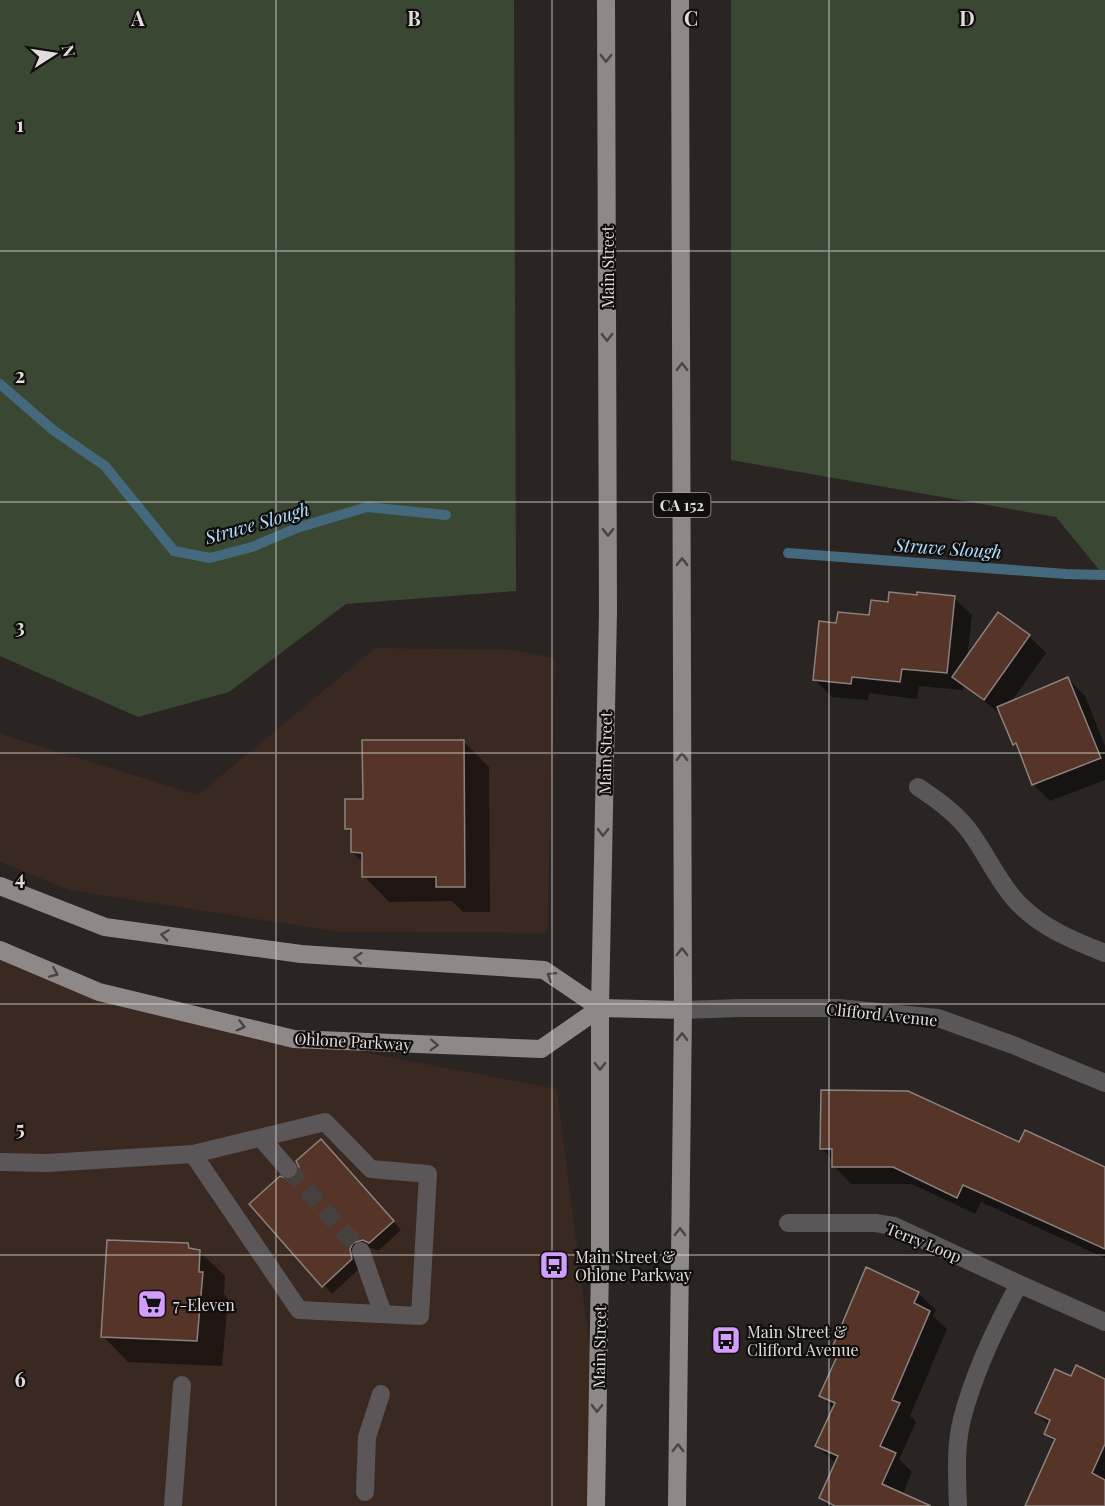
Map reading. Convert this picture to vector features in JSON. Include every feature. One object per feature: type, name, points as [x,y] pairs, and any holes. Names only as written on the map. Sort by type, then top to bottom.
[{"type":"main road","name":"Main Street","points":[[596,1506],[600,1266],[600,1008],[608,611],[606,0]]},
{"type":"main road","name":"CA 152","points":[[677,1506],[682,1010],[680,0]]},
{"type":"main road","points":[[0,886],[105,927],[302,954],[544,970],[600,1008],[682,1010]]},
{"type":"main road","name":"Ohlone Parkway","points":[[0,950],[99,992],[294,1039],[541,1049],[600,1008]]},
{"type":"street","points":[[918,787],[955,813],[968,829],[1006,890],[1020,905],[1054,930],[1105,953]]},
{"type":"street","name":"Clifford Avenue","points":[[682,1010],[838,1008],[938,1018],[1014,1045],[1105,1083]]},
{"type":"street","points":[[0,1162],[46,1163],[193,1154],[325,1122],[371,1169],[428,1174],[420,1316],[299,1310],[193,1154]]},
{"type":"street","points":[[261,1138],[288,1169]]},
{"type":"street","name":"Terry Loop","points":[[788,1223],[874,1222],[894,1226],[1105,1322]]},
{"type":"street","points":[[361,1251],[383,1314]]},
{"type":"street","points":[[958,1506],[956,1462],[962,1420],[1000,1319],[1019,1284]]},
{"type":"street","points":[[173,1506],[182,1384]]},
{"type":"street","points":[[365,1492],[367,1437],[381,1395]]},
{"type":"shaded area","points":[[375,648],[512,650],[555,658],[547,933],[340,932],[69,890],[0,862],[0,732],[198,795]]},
{"type":"shaded area","points":[[0,950],[99,992],[294,1039],[557,1089],[597,1405],[596,1506],[0,1506]]},
{"type":"green space","points":[[0,0],[514,0],[516,591],[346,604],[229,692],[138,717],[0,656]]},
{"type":"green space","points":[[731,0],[1105,0],[1105,577],[1056,517],[731,460]]},
{"type":"building","points":[[889,592],[955,596],[947,673],[902,669],[900,682],[852,677],[851,684],[813,680],[819,621],[836,623],[838,612],[869,615],[871,600],[888,602]]},
{"type":"building","points":[[998,612],[1030,635],[984,700],[952,677]]},
{"type":"building","points":[[1068,677],[1101,758],[1032,785],[1016,743],[1013,745],[997,707]]},
{"type":"building","points":[[362,740],[464,740],[465,887],[436,887],[436,877],[362,877],[362,853],[351,852],[351,829],[345,829],[345,799],[363,799]]},
{"type":"building","points":[[821,1090],[908,1091],[1019,1142],[1025,1130],[1105,1167],[1105,1249],[963,1185],[957,1198],[893,1167],[832,1167],[832,1149],[820,1149]]},
{"type":"building","points":[[321,1139],[394,1221],[369,1243],[363,1240],[353,1243],[350,1249],[352,1259],[322,1287],[249,1204],[280,1176],[290,1180],[296,1177],[299,1167],[296,1161]]},
{"type":"building","name":"7-Eleven","points":[[107,1240],[188,1243],[189,1248],[200,1250],[199,1272],[203,1272],[197,1341],[101,1337]]},
{"type":"building","points":[[866,1267],[919,1292],[914,1303],[930,1311],[892,1400],[900,1403],[880,1446],[896,1453],[882,1484],[931,1506],[835,1506],[819,1498],[838,1456],[815,1446],[835,1403],[819,1396],[839,1352],[832,1348]]},
{"type":"building","points":[[1076,1365],[1105,1379],[1105,1444],[1092,1473],[1105,1480],[1105,1506],[1025,1506],[1055,1439],[1044,1434],[1050,1420],[1035,1413],[1055,1369],[1071,1376]]},
{"type":"waterway","name":"Struve Slough","points":[[0,384],[53,430],[105,466],[174,551],[210,558],[252,547],[297,528],[367,507],[446,515]]},
{"type":"waterway","name":"Struve Slough","points":[[788,553],[1105,575]]},
{"type":"tunnel","points":[[288,1169],[361,1251]]},
{"type":"place","name":"Main Street & Ohlone Parkway","points":[[554,1265]]},
{"type":"place","name":"7-Eleven","points":[[152,1304]]},
{"type":"place","name":"Main Street & Clifford Avenue","points":[[726,1340]]}]
